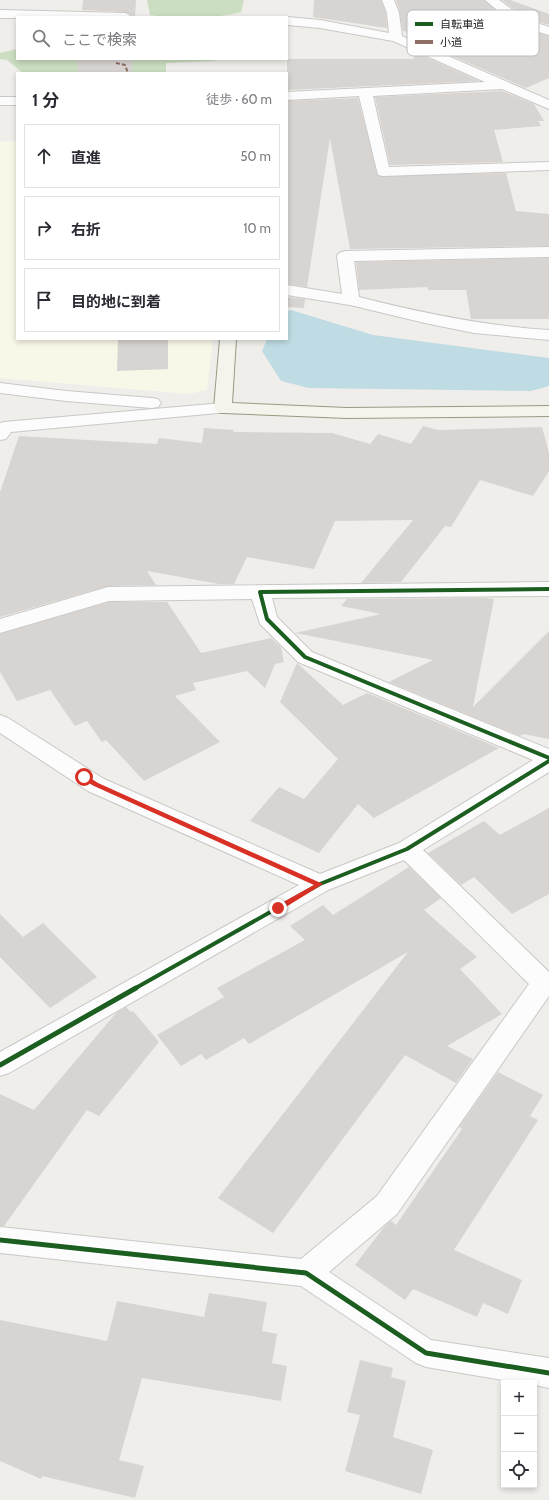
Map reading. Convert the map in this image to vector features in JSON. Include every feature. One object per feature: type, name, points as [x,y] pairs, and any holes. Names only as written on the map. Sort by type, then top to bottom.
[{"type":"street","points":[[388,0],[394,13],[396,38]]},
{"type":"street","points":[[491,0],[504,10]]},
{"type":"street","points":[[0,14],[84,16]]},
{"type":"street","points":[[288,21],[320,24],[396,38],[407,43]]},
{"type":"street","points":[[539,28],[549,31]]},
{"type":"street","points":[[438,56],[548,104]]},
{"type":"street","points":[[288,96],[504,84]]},
{"type":"street","points":[[365,92],[383,172],[549,166]]},
{"type":"street","points":[[0,101],[16,101]]},
{"type":"street","points":[[352,300],[345,256],[549,252]]},
{"type":"street","points":[[288,290],[352,300],[416,317],[524,334],[549,335]]},
{"type":"street","points":[[223,408],[228,340]]},
{"type":"street","points":[[0,388],[66,396],[223,408],[347,413],[549,412]]},
{"type":"street","points":[[0,435],[4,427],[223,408]]},
{"type":"street","points":[[0,626],[108,594],[549,589]]},
{"type":"street","points":[[260,592],[267,619],[305,657],[549,759]]},
{"type":"street","points":[[0,723],[96,785],[320,884]]},
{"type":"street","points":[[0,1065],[320,884],[407,849],[549,759]]},
{"type":"street","points":[[306,1273],[387,1205],[547,984],[407,849]]},
{"type":"street","points":[[0,1240],[306,1273],[426,1353],[549,1373]]},
{"type":"shaded area","points":[[16,141],[16,340],[213,340],[207,390],[189,394],[0,378],[0,142]]},
{"type":"green space","points":[[147,0],[244,0],[241,12],[219,16],[150,15]]},
{"type":"green space","points":[[16,49],[16,60],[216,60],[166,63],[166,72],[22,72],[7,60],[0,59],[0,53]]},
{"type":"water","points":[[291,310],[373,335],[549,358],[549,386],[531,391],[309,388],[281,381],[262,351],[267,340],[288,340],[288,311]]},
{"type":"building","points":[[83,0],[136,0],[135,16],[126,12],[82,10]]},
{"type":"building","points":[[314,0],[381,0],[386,13],[387,28],[313,17]]},
{"type":"building","points":[[396,0],[484,0],[496,10],[407,10],[407,32],[403,31]]},
{"type":"building","points":[[502,0],[510,0],[538,10],[515,10]]},
{"type":"building","points":[[539,10],[549,14],[549,25],[539,22]]},
{"type":"building","points":[[539,33],[549,36],[549,78],[526,88],[452,56],[539,56]]},
{"type":"building","points":[[414,56],[423,56],[479,81],[288,90],[288,59],[414,59]]},
{"type":"building","points":[[78,60],[133,60],[132,72],[77,72]]},
{"type":"building","points":[[502,91],[534,104],[544,121],[538,121],[541,126],[494,130],[503,162],[390,165],[375,97]]},
{"type":"building","points":[[358,98],[378,176],[506,173],[516,211],[549,214],[549,246],[350,249],[330,138],[307,287],[288,284],[288,101]]},
{"type":"building","points":[[549,258],[549,319],[471,319],[466,290],[428,290],[427,287],[359,290],[356,262]]},
{"type":"building","points":[[288,297],[305,299],[304,308],[288,307]]},
{"type":"building","points":[[118,340],[168,340],[168,369],[117,371]]},
{"type":"building","points":[[423,426],[438,430],[542,427],[549,453],[549,471],[533,496],[480,480],[451,527],[445,526],[401,582],[361,583],[413,520],[335,521],[314,569],[247,557],[234,584],[219,584],[147,571],[156,585],[108,586],[0,617],[0,492],[19,436],[157,444],[159,438],[202,443],[204,428],[234,430],[233,432],[332,433],[370,444],[378,434],[411,444]]},
{"type":"building","points":[[347,599],[494,599],[473,707],[549,631],[549,739],[523,734],[520,736],[389,682],[433,660],[295,633],[381,614],[341,606]]},
{"type":"building","points":[[109,602],[167,602],[201,653],[271,638],[281,647],[284,662],[275,664],[265,688],[247,671],[193,683],[196,690],[175,696],[220,742],[144,781],[106,740],[102,742],[87,721],[75,726],[50,690],[17,701],[0,672],[0,634]]},
{"type":"building","points":[[297,663],[343,705],[367,693],[499,748],[374,818],[358,804],[319,853],[250,821],[279,787],[304,799],[338,759],[280,702]]},
{"type":"building","points":[[549,808],[549,894],[512,914],[474,877],[461,885],[428,853],[484,821],[500,835]]},
{"type":"building","points":[[409,867],[441,898],[424,910],[477,957],[460,969],[502,1014],[447,1046],[473,1059],[456,1083],[405,1055],[273,1233],[218,1198],[408,952],[249,1044],[244,1038],[206,1060],[201,1054],[181,1066],[157,1035],[224,997],[217,988],[305,940],[290,926],[323,905],[333,915]]},
{"type":"building","points":[[0,914],[23,937],[43,923],[97,977],[50,1008],[0,957]]},
{"type":"building","points":[[126,1007],[131,1012],[133,1011],[159,1042],[99,1116],[87,1110],[4,1226],[0,1226],[0,1094],[34,1110],[116,1013]]},
{"type":"building","points":[[498,1072],[543,1095],[530,1116],[538,1120],[454,1250],[522,1280],[508,1314],[483,1303],[477,1317],[413,1289],[405,1300],[355,1265],[384,1227],[391,1221],[396,1225],[462,1129],[459,1127]]},
{"type":"building","points":[[209,1293],[267,1302],[262,1331],[277,1334],[272,1363],[287,1366],[281,1401],[142,1378],[119,1460],[144,1466],[135,1498],[42,1476],[41,1479],[0,1461],[0,1320],[107,1341],[117,1301],[204,1317]]},
{"type":"building","points":[[360,1360],[393,1368],[391,1377],[406,1381],[393,1437],[433,1450],[421,1494],[345,1471],[360,1415],[347,1412]]},
{"type":"marked path","points":[[116,63],[125,65],[128,72]]},
{"type":"cycle path","points":[[549,589],[260,592],[267,619],[305,657],[549,758]]},
{"type":"cycle path","points":[[0,1065],[320,884],[407,849],[549,761]]},
{"type":"cycle path","points":[[0,1240],[306,1273],[426,1353],[549,1373]]},
{"type":"route","points":[[84,777],[96,785],[320,884],[278,908]]}]
